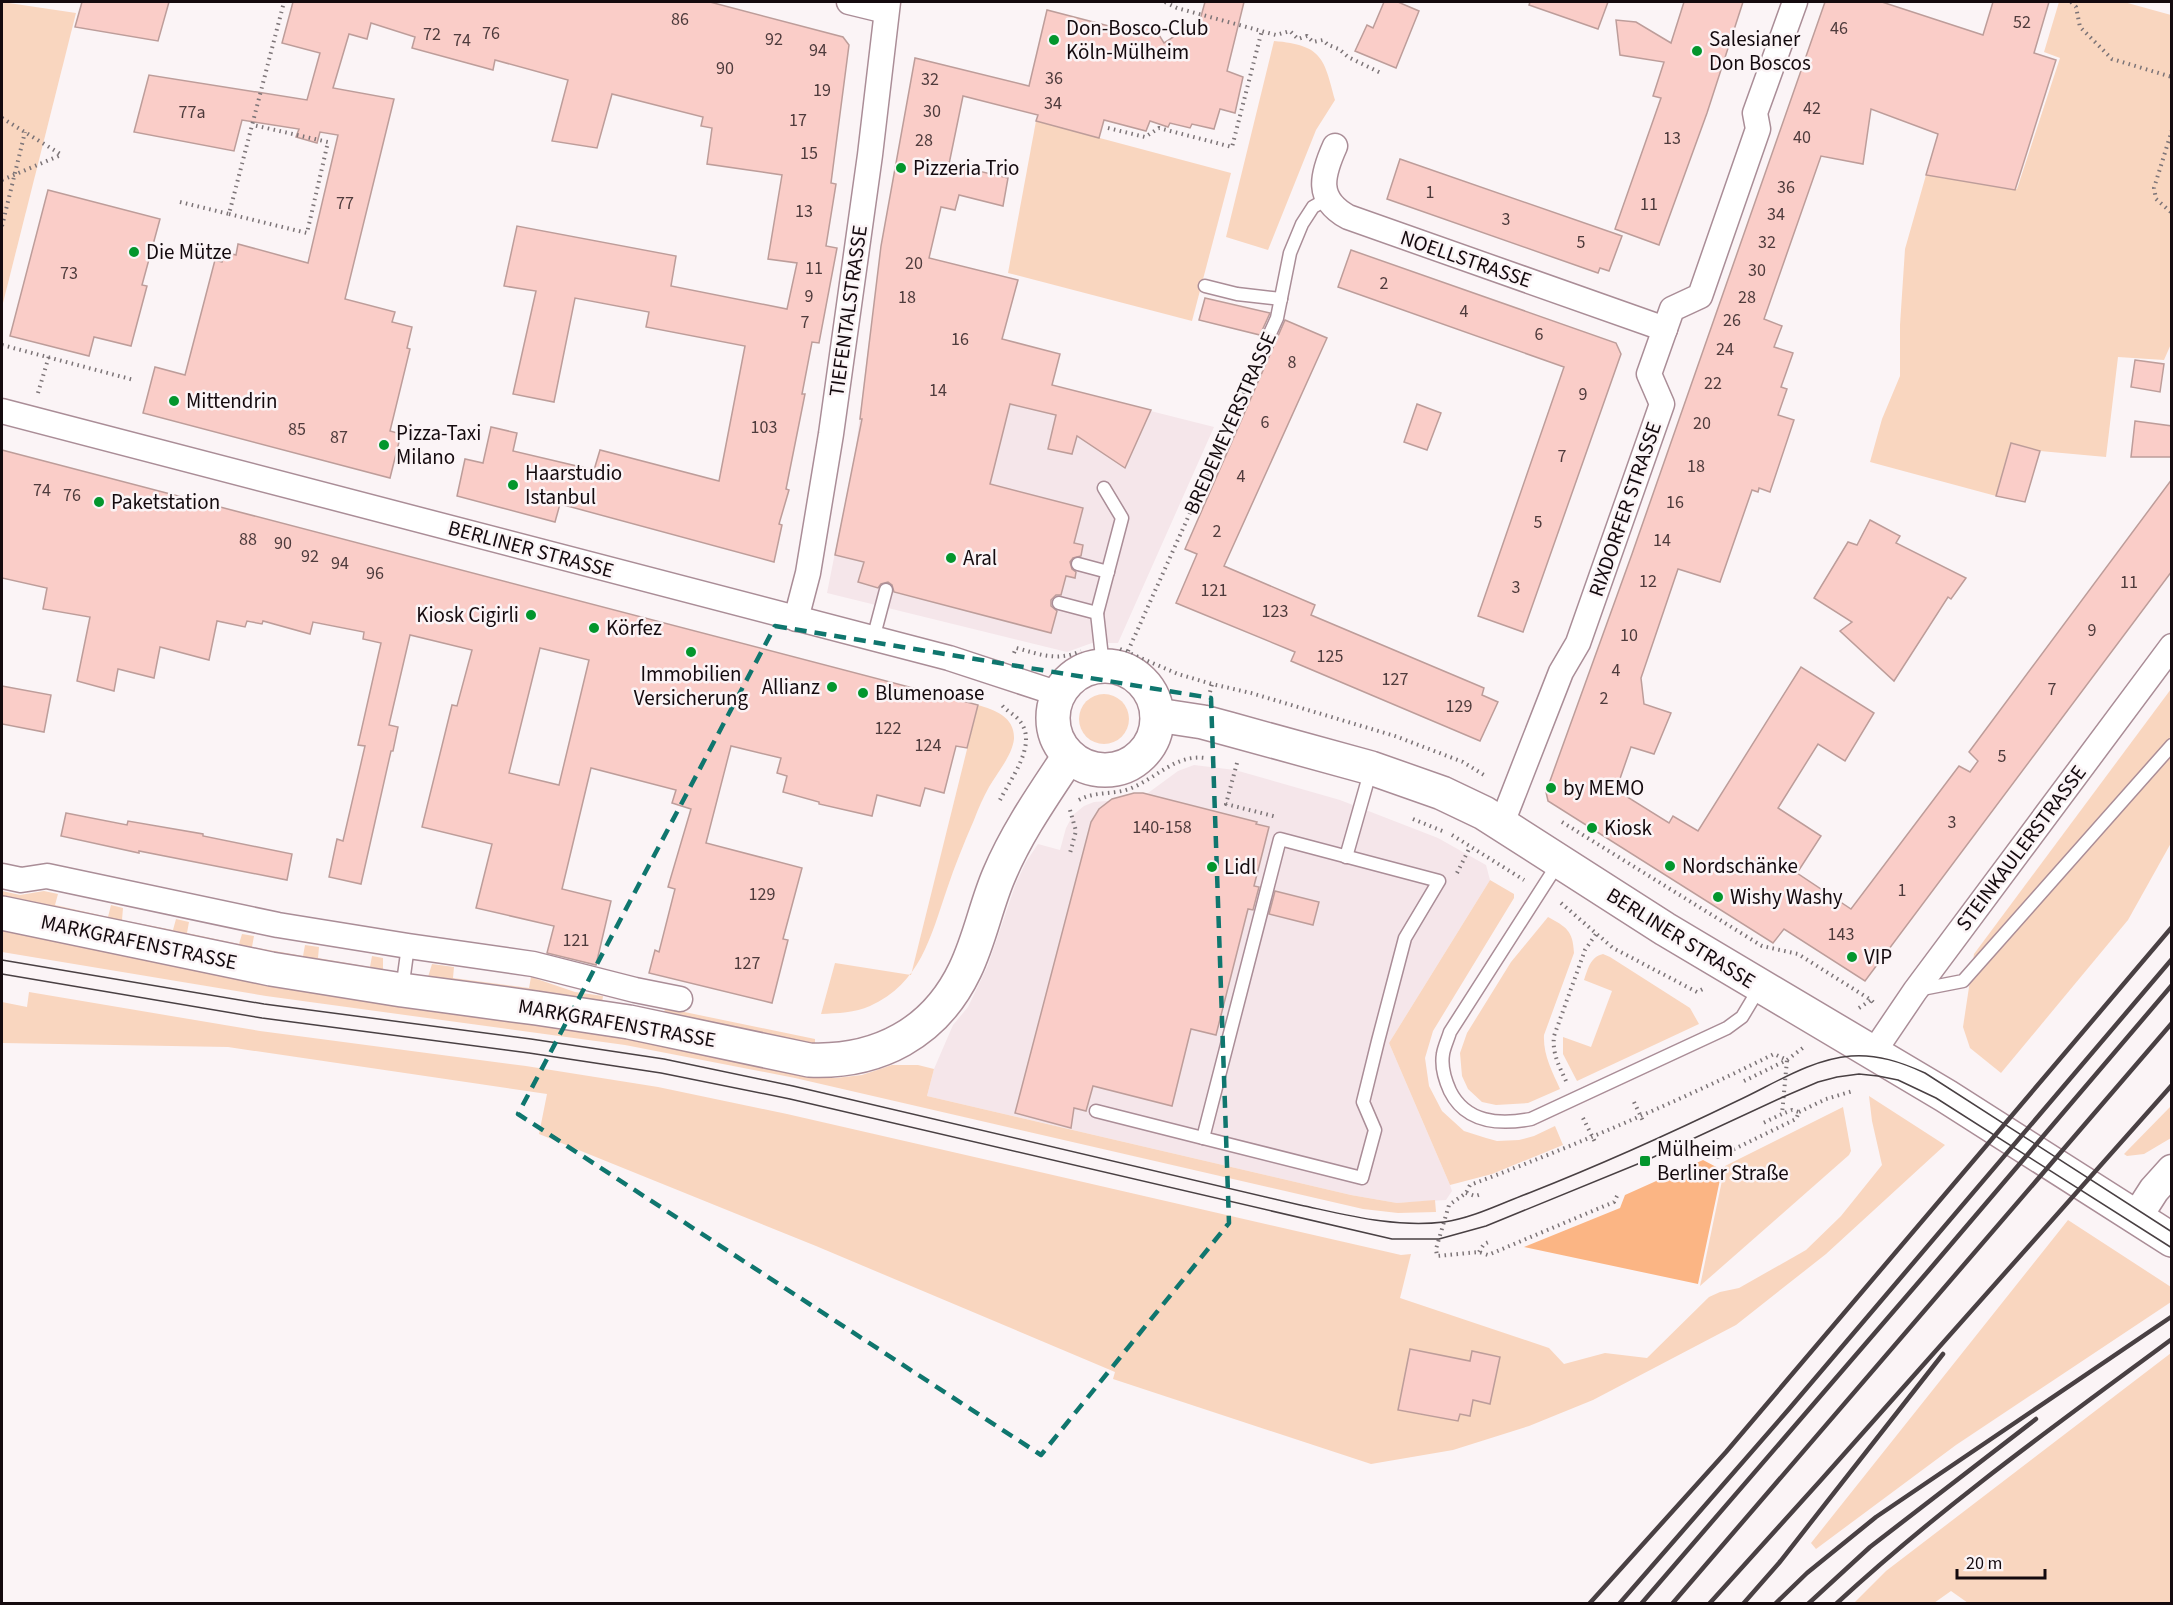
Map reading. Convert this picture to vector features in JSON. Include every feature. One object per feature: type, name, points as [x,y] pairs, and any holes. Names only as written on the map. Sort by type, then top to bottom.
[{"type":"main road","points":[[1116,659],[1120,669],[1141,681],[1154,703],[1157,715],[1155,730],[1150,745],[1140,757],[1127,766],[1112,770],[1096,770],[1082,765],[1069,756],[1059,743],[1053,727],[1053,710],[1067,682],[1077,674],[1116,659]]},
{"type":"main road","name":"BERLINER STRASSE","points":[[1157,715],[1203,722],[1371,768],[1442,793],[1502,823],[1665,929],[1946,1096],[2172,1240]]},
{"type":"main road","name":"MARKGRAFENSTRASSE","points":[[2,913],[259,967],[402,990],[536,1008],[632,1006],[809,1060],[858,1057],[884,1048],[911,1034],[934,1015],[952,993],[966,969],[999,875],[1016,840],[1069,756]]},
{"type":"street","points":[[849,2],[887,6]]},
{"type":"street","name":"RIXDORFER STRASSE","points":[[1502,823],[1561,672],[1578,643],[1662,404],[1649,374],[1665,328],[1672,309],[1700,296],[1758,129],[1755,113],[1795,2]]},
{"type":"street","name":"TIEFENTALSTRASSE","points":[[796,619],[808,573],[831,434],[868,166],[887,6]]},
{"type":"street","points":[[1327,200],[1323,184],[1326,166],[1335,146]]},
{"type":"street","name":"NOELLSTRASSE","points":[[1327,200],[1335,211],[1348,217],[1665,328]]},
{"type":"street","name":"BERLINER STRASSE","points":[[2,411],[949,658],[1059,694]]},
{"type":"street","name":"STEINKAULERSTRASSE","points":[[1873,1053],[1915,991],[2172,646]]},
{"type":"street","name":"MARKGRAFENSTRASSE","points":[[2,876],[21,880],[47,876],[278,925],[534,964],[632,1006],[680,999]]},
{"type":"street","points":[[2136,1218],[2154,1190],[2172,1170]]},
{"type":"lane","name":"BREDEMEYERSTRASSE","points":[[1263,349],[1277,318],[1290,253],[1302,224],[1313,207],[1327,200]]},
{"type":"lane","points":[[1205,286],[1237,294],[1281,299]]},
{"type":"lane","points":[[1104,488],[1122,518],[1097,613],[1116,659]]},
{"type":"lane","points":[[1078,564],[1108,572]]},
{"type":"lane","points":[[873,639],[885,590]]},
{"type":"lane","points":[[1059,603],[1097,613]]},
{"type":"lane","points":[[1915,991],[1963,981],[2172,745]]},
{"type":"lane","points":[[1346,856],[1371,768]]},
{"type":"lane","points":[[1096,1111],[1203,1138],[1362,1178],[1375,1130],[1363,1102],[1381,1029],[1405,938],[1439,881],[1280,839],[1203,1138]]},
{"type":"lane","points":[[1560,861],[1450,1032],[1443,1056],[1445,1081],[1455,1100],[1473,1116],[1491,1122],[1511,1123],[1531,1119],[1727,1028],[1742,1017],[1760,987]]},
{"type":"lane","points":[[402,990],[408,946]]},
{"type":"path","points":[[229,214],[284,2]]},
{"type":"path","points":[[1165,2],[1177,8],[1276,35],[1290,31],[1298,39],[1307,36],[1313,42],[1323,40],[1348,57],[1381,73]]},
{"type":"path","points":[[2071,2],[2076,7],[2080,27],[2112,59],[2172,77]]},
{"type":"path","points":[[1108,128],[1145,137],[1159,128],[1232,147],[1262,30]]},
{"type":"path","points":[[2,118],[62,154],[2,180]]},
{"type":"path","points":[[180,202],[307,232],[328,142],[252,125]]},
{"type":"path","points":[[2172,130],[2154,188],[2156,199],[2172,213]]},
{"type":"path","points":[[2,226],[25,132]]},
{"type":"path","points":[[2,345],[134,380]]},
{"type":"path","name":"BREDEMEYERSTRASSE","points":[[1116,659],[1263,349]]},
{"type":"path","points":[[31,419],[49,356]]},
{"type":"path","points":[[997,805],[1024,753],[1026,736],[1020,721],[1001,705],[1008,677]]},
{"type":"path","points":[[1238,763],[1226,804],[1285,819],[1280,839]]},
{"type":"path","points":[[1069,808],[1076,831],[1070,853]]},
{"type":"path","points":[[1594,1140],[1552,1046],[1585,950],[1596,934]]},
{"type":"path","points":[[1613,948],[1617,942]]},
{"type":"path","points":[[1834,985],[1837,978]]},
{"type":"path","points":[[1744,1081],[1787,1060],[1797,1052]]},
{"type":"path","points":[[1617,1196],[1614,1203],[1488,1255],[1479,1252],[1437,1256],[1436,1249],[1449,1205],[1466,1193],[1470,1185],[1594,1140],[1718,1083],[1774,1054],[1787,1060]]},
{"type":"path","points":[[1782,1114],[1787,1060]]},
{"type":"path","points":[[1712,1154],[1718,1157],[1796,1119],[1799,1112],[1826,1099],[1853,1091]]},
{"type":"path","points":[[1634,1102],[1642,1119]]},
{"type":"path","points":[[1761,1124],[1792,1110],[1799,1112]]},
{"type":"path","points":[[1466,1193],[1475,1196],[1482,1194]]},
{"type":"path","points":[[1479,1252],[1484,1244],[1491,1241]]},
{"type":"highlighted area","points":[[775,626],[1211,698],[1229,1223],[1041,1455],[518,1114]]},
{"type":"shaded area","points":[[2,2],[76,13],[2,307]]},
{"type":"shaded area","points":[[2059,2],[2124,2],[2171,15],[2171,344],[2164,360],[2118,357],[2106,457],[2040,451],[2011,443],[1996,496],[1870,462],[1882,419],[1900,376],[1900,325],[1905,249],[1926,175],[2017,189],[2060,58],[2044,52]]},
{"type":"shaded area","points":[[1274,41],[1303,46],[1319,57],[1328,74],[1335,100],[1316,130],[1268,250],[1226,237]]},
{"type":"shaded area","points":[[1036,121],[1231,173],[1192,321],[1008,273]]},
{"type":"shaded area","points":[[869,340],[1214,427],[1118,643],[1092,643],[1067,652],[827,593],[856,447]]},
{"type":"shaded area","points":[[2171,689],[2171,843],[2128,920],[2001,1073],[1970,1048],[1963,1027],[1974,954]]},
{"type":"shaded area","points":[[1099,694],[1109,694],[1122,701],[1129,714],[1129,724],[1122,737],[1109,744],[1099,744],[1090,740],[1083,733],[1079,724],[1079,714],[1083,705],[1090,698]]},
{"type":"shaded area","points":[[978,705],[997,712],[1008,720],[1013,731],[1013,745],[981,804],[956,863],[929,941],[912,972]]},
{"type":"shaded area","points":[[1194,765],[1235,770],[1340,800],[1438,838],[1486,865],[1490,880],[1389,1043],[1450,1185],[1452,1191],[1446,1200],[1397,1203],[1351,1195],[927,1096],[934,1069],[953,1025],[968,1007],[988,965],[1016,883],[1038,844],[1060,850],[1066,828],[1073,815],[1084,806],[1094,802],[1133,799],[1148,793],[1178,771]]},
{"type":"shaded area","points":[[1490,880],[1514,894],[1514,898],[1433,1031],[1425,1058],[1429,1086],[1442,1111],[1464,1131],[1497,1141],[1519,1140],[1555,1126],[1563,1145],[1492,1174],[1450,1185],[1389,1043]]},
{"type":"shaded area","points":[[2,891],[20,895],[44,891],[58,894],[55,905],[108,917],[111,905],[123,908],[122,920],[173,930],[176,919],[189,922],[187,933],[239,944],[242,934],[254,936],[252,947],[303,956],[305,945],[319,947],[318,958],[370,967],[372,956],[383,958],[383,971],[273,955],[2,898]]},
{"type":"shaded area","points":[[1548,917],[1570,934],[1574,953],[1544,1035],[1547,1056],[1560,1089],[1528,1103],[1496,1105],[1482,1102],[1468,1089],[1462,1076],[1460,1053],[1467,1033],[1511,962]]},
{"type":"shaded area","points":[[2,928],[627,1036],[806,1074],[835,1078],[862,1075],[892,1065],[918,1065],[934,1069],[927,1096],[1351,1195],[1397,1203],[1435,1200],[1436,1212],[1398,1213],[1363,1209],[795,1078],[625,1045],[266,996],[2,952]]},
{"type":"shaded area","points":[[1603,954],[1690,1008],[1699,1024],[1577,1081],[1563,1054],[1563,1037],[1591,1047],[1612,991],[1584,980],[1592,961]]},
{"type":"shaded area","points":[[835,963],[910,975],[887,997],[870,1006],[840,1013],[821,1014]]},
{"type":"shaded area","points":[[432,964],[454,967],[453,978],[529,988],[531,977],[575,992],[603,996],[602,1003],[430,979],[428,977]]},
{"type":"shaded area","points":[[29,992],[260,1031],[526,1066],[658,1087],[787,1114],[1401,1255],[1411,1254],[1400,1298],[1549,1348],[1564,1364],[1605,1353],[1647,1358],[1709,1297],[1739,1288],[1806,1250],[1841,1216],[1882,1165],[1869,1096],[1945,1145],[1826,1254],[1736,1325],[1593,1400],[1529,1426],[1453,1450],[1371,1464],[1113,1379],[1115,1372],[816,1246],[539,1134],[547,1094],[228,1047],[2,1043],[2,1002],[27,1007]]},
{"type":"shaded area","points":[[665,1008],[815,1039],[815,1044],[800,1043],[664,1014]]},
{"type":"shaded area","points":[[2171,1106],[2171,1138],[2144,1154],[2127,1156],[2124,1154]]},
{"type":"shaded area","points":[[1843,1107],[1851,1151],[1849,1155],[1700,1286],[1725,1166]]},
{"type":"shaded area","points":[[1703,1160],[1722,1170],[1698,1284],[1524,1247],[1620,1208],[1625,1195]]},
{"type":"shaded area","points":[[2068,1220],[2171,1287],[2171,1302],[1956,1445],[1816,1549],[1811,1543]]},
{"type":"shaded area","points":[[2171,1353],[2171,1603],[1968,1603],[1951,1591],[1934,1603],[1854,1603],[1886,1571]]},
{"type":"building","points":[[82,2],[169,2],[158,41],[75,27]]},
{"type":"building","points":[[293,2],[710,2],[843,37],[849,45],[831,183],[836,184],[826,246],[837,248],[819,343],[812,342],[802,394],[805,394],[786,489],[789,490],[779,524],[782,525],[774,562],[560,504],[555,522],[457,496],[465,459],[483,463],[491,427],[517,433],[513,451],[594,470],[600,450],[719,481],[745,346],[646,327],[649,312],[575,298],[554,402],[513,394],[536,291],[504,286],[517,226],[676,256],[671,286],[787,309],[797,263],[768,259],[782,175],[707,164],[712,128],[701,126],[703,117],[612,94],[597,148],[552,141],[568,80],[495,60],[493,70],[412,48],[415,37],[371,23],[367,39],[349,34],[333,88],[394,99],[345,299],[395,312],[392,322],[412,327],[407,348],[410,349],[390,431],[401,434],[390,478],[143,413],[155,367],[185,375],[215,260],[222,262],[225,252],[236,255],[238,244],[308,263],[338,135],[320,132],[317,143],[296,137],[299,129],[242,120],[234,151],[134,132],[149,75],[307,100],[320,53],[282,43]]},
{"type":"building","points":[[1205,2],[1244,2],[1227,71],[1243,77],[1235,113],[1220,109],[1214,129],[1192,124],[1190,128],[1170,123],[1168,127],[1150,121],[1146,131],[1104,120],[1099,138],[1036,121],[1038,115],[963,96],[949,164],[1008,178],[1003,206],[959,195],[955,210],[941,207],[929,258],[1018,280],[1002,339],[1060,354],[1052,385],[1151,410],[1125,468],[1077,436],[1072,454],[1048,449],[1056,415],[1010,404],[990,484],[1083,508],[1074,543],[1083,545],[1081,556],[1073,558],[1070,562],[1072,569],[1076,572],[1075,578],[1066,576],[1061,595],[1056,595],[1051,600],[1051,606],[1057,611],[1051,633],[894,592],[892,585],[888,582],[881,584],[878,588],[858,582],[864,562],[835,555],[862,419],[860,419],[881,246],[915,58],[1029,86],[1047,10],[1128,31],[1136,23],[1154,27],[1164,43],[1200,20]]},
{"type":"building","points":[[1384,2],[1398,2],[1419,11],[1396,68],[1355,51],[1367,25],[1373,28]]},
{"type":"building","points":[[1530,2],[1608,2],[1598,29],[1529,5]]},
{"type":"building","points":[[1684,2],[1743,2],[1707,113],[1659,245],[1615,229],[1661,98],[1653,96],[1664,62],[1620,55],[1616,20],[1636,22],[1671,43]]},
{"type":"building","points":[[1825,2],[1882,2],[1983,35],[1993,2],[2049,2],[2034,53],[2056,60],[2015,190],[1926,175],[1938,134],[1871,109],[1863,164],[1821,156],[1764,319],[1782,326],[1774,347],[1793,353],[1781,387],[1787,389],[1778,415],[1794,420],[1770,492],[1759,488],[1758,492],[1752,490],[1720,582],[1678,569],[1641,678],[1644,704],[1671,713],[1654,754],[1631,747],[1616,790],[1669,823],[1673,816],[1698,831],[1801,667],[1874,713],[1845,761],[1818,744],[1778,808],[1821,836],[1797,873],[1851,909],[1959,766],[1970,772],[1978,761],[1969,752],[2172,479],[2172,571],[1865,981],[1784,929],[1773,943],[1548,801],[1546,792],[1632,554]]},
{"type":"building","points":[[1400,159],[1622,236],[1609,271],[1600,268],[1598,273],[1387,199]]},
{"type":"building","points":[[48,190],[160,219],[142,285],[147,286],[131,346],[94,337],[89,356],[10,336]]},
{"type":"building","points":[[1351,250],[1616,343],[1621,354],[1523,632],[1478,616],[1564,367],[1338,287]]},
{"type":"building","points":[[1205,298],[1270,313],[1260,335],[1199,320]]},
{"type":"building","points":[[1285,320],[1327,338],[1224,566],[1315,605],[1311,615],[1484,688],[1482,695],[1498,702],[1480,741],[1291,661],[1295,652],[1176,603],[1197,554],[1185,549]]},
{"type":"building","points":[[2135,360],[2164,364],[2160,392],[2131,387]]},
{"type":"building","points":[[1417,404],[1441,413],[1427,450],[1404,442]]},
{"type":"building","points":[[2135,421],[2172,426],[2172,457],[2131,457]]},
{"type":"building","points":[[2011,443],[2040,451],[2025,502],[1996,496]]},
{"type":"building","points":[[2,450],[978,705],[967,748],[956,746],[944,793],[925,788],[920,806],[877,795],[872,816],[819,804],[819,802],[783,792],[787,776],[777,773],[781,758],[731,746],[706,843],[802,868],[783,939],[788,940],[772,1003],[649,973],[655,950],[659,952],[675,889],[668,887],[691,809],[672,803],[676,790],[591,768],[562,889],[611,901],[596,965],[547,953],[554,926],[476,908],[492,844],[422,827],[452,705],[457,706],[472,650],[410,635],[389,725],[398,727],[361,884],[329,877],[337,839],[343,841],[365,746],[358,745],[381,643],[363,639],[364,632],[313,622],[310,634],[263,621],[262,624],[247,621],[245,627],[217,621],[209,660],[160,647],[154,678],[118,669],[114,691],[77,681],[90,617],[43,609],[47,588],[2,578]],"holes":[[[540,648],[589,660],[559,785],[509,773]]]},
{"type":"building","points":[[1870,520],[1900,536],[1896,543],[1966,578],[1951,599],[1948,597],[1894,681],[1840,631],[1852,622],[1814,598],[1848,542],[1857,545]]},
{"type":"building","points":[[2,686],[51,695],[44,732],[2,724]]},
{"type":"building","points":[[1143,793],[1269,827],[1254,886],[1259,887],[1253,910],[1248,909],[1216,1035],[1191,1029],[1172,1106],[1093,1086],[1086,1111],[1074,1108],[1071,1128],[1015,1113],[1091,822],[1099,809],[1112,799]]},
{"type":"building","points":[[66,813],[127,825],[128,821],[203,834],[203,836],[292,854],[287,880],[61,836]]},
{"type":"building","points":[[1275,891],[1319,902],[1313,925],[1269,914]]},
{"type":"building","points":[[1410,1349],[1470,1361],[1472,1351],[1500,1357],[1490,1404],[1473,1400],[1470,1416],[1460,1414],[1458,1421],[1398,1410]]},
{"type":"tram line","points":[[2,960],[264,1004],[664,1059],[793,1086],[1300,1205],[1371,1220],[1407,1223],[1444,1222],[1477,1214],[1634,1149],[1807,1067],[1836,1058],[1870,1056],[1898,1062],[1925,1073],[2172,1232]]},
{"type":"tram line","points":[[2,974],[262,1018],[661,1073],[790,1099],[1392,1239],[1439,1239],[1486,1226],[1645,1161],[1818,1082],[1859,1074],[1878,1076],[1898,1080],[1936,1098],[2172,1248]]},
{"type":"railway","points":[[1589,1604],[1726,1452],[2172,927]]},
{"type":"railway","points":[[1619,1604],[1789,1409],[2172,959]]},
{"type":"railway","points":[[1641,1604],[2172,985]]},
{"type":"railway","points":[[1672,1604],[2172,1023]]},
{"type":"railway","points":[[1709,1604],[2172,1085]]},
{"type":"railway","points":[[1775,1604],[1807,1573],[1876,1517],[2171,1317]]},
{"type":"railway","points":[[1836,1604],[1958,1500],[2172,1339]]},
{"type":"railway","points":[[1743,1604],[1779,1563],[1943,1354]]},
{"type":"railway","points":[[1808,1604],[1870,1547],[2036,1419]]},
{"type":"place","name":"Don-Bosco-Club Köln-Mülheim","points":[[1054,40]]},
{"type":"place","name":"Salesianer Don Boscos","points":[[1697,51]]},
{"type":"place","name":"Pizzeria Trio","points":[[901,168]]},
{"type":"place","name":"Die Mütze","points":[[134,252]]},
{"type":"place","name":"Mittendrin","points":[[174,401]]},
{"type":"place","name":"Pizza-Taxi Milano","points":[[384,445]]},
{"type":"place","name":"Haarstudio Istanbul","points":[[513,485]]},
{"type":"place","name":"Paketstation","points":[[99,502]]},
{"type":"place","name":"Aral","points":[[951,558]]},
{"type":"place","name":"Kiosk Cigirli","points":[[531,615]]},
{"type":"place","name":"Körfez","points":[[594,628]]},
{"type":"place","name":"Immobilien Versicherung","points":[[691,652]]},
{"type":"place","name":"Allianz","points":[[832,687]]},
{"type":"place","name":"Blumenoase","points":[[863,693]]},
{"type":"place","name":"by MEMO","points":[[1551,788]]},
{"type":"place","name":"Kiosk","points":[[1592,828]]},
{"type":"place","name":"Nordschänke","points":[[1670,866]]},
{"type":"place","name":"Lidl","points":[[1212,867]]},
{"type":"place","name":"Wishy Washy","points":[[1718,897]]},
{"type":"place","name":"VIP","points":[[1852,957]]},
{"type":"place","name":"Mülheim Berliner Straße","points":[[1645,1161]]}]
